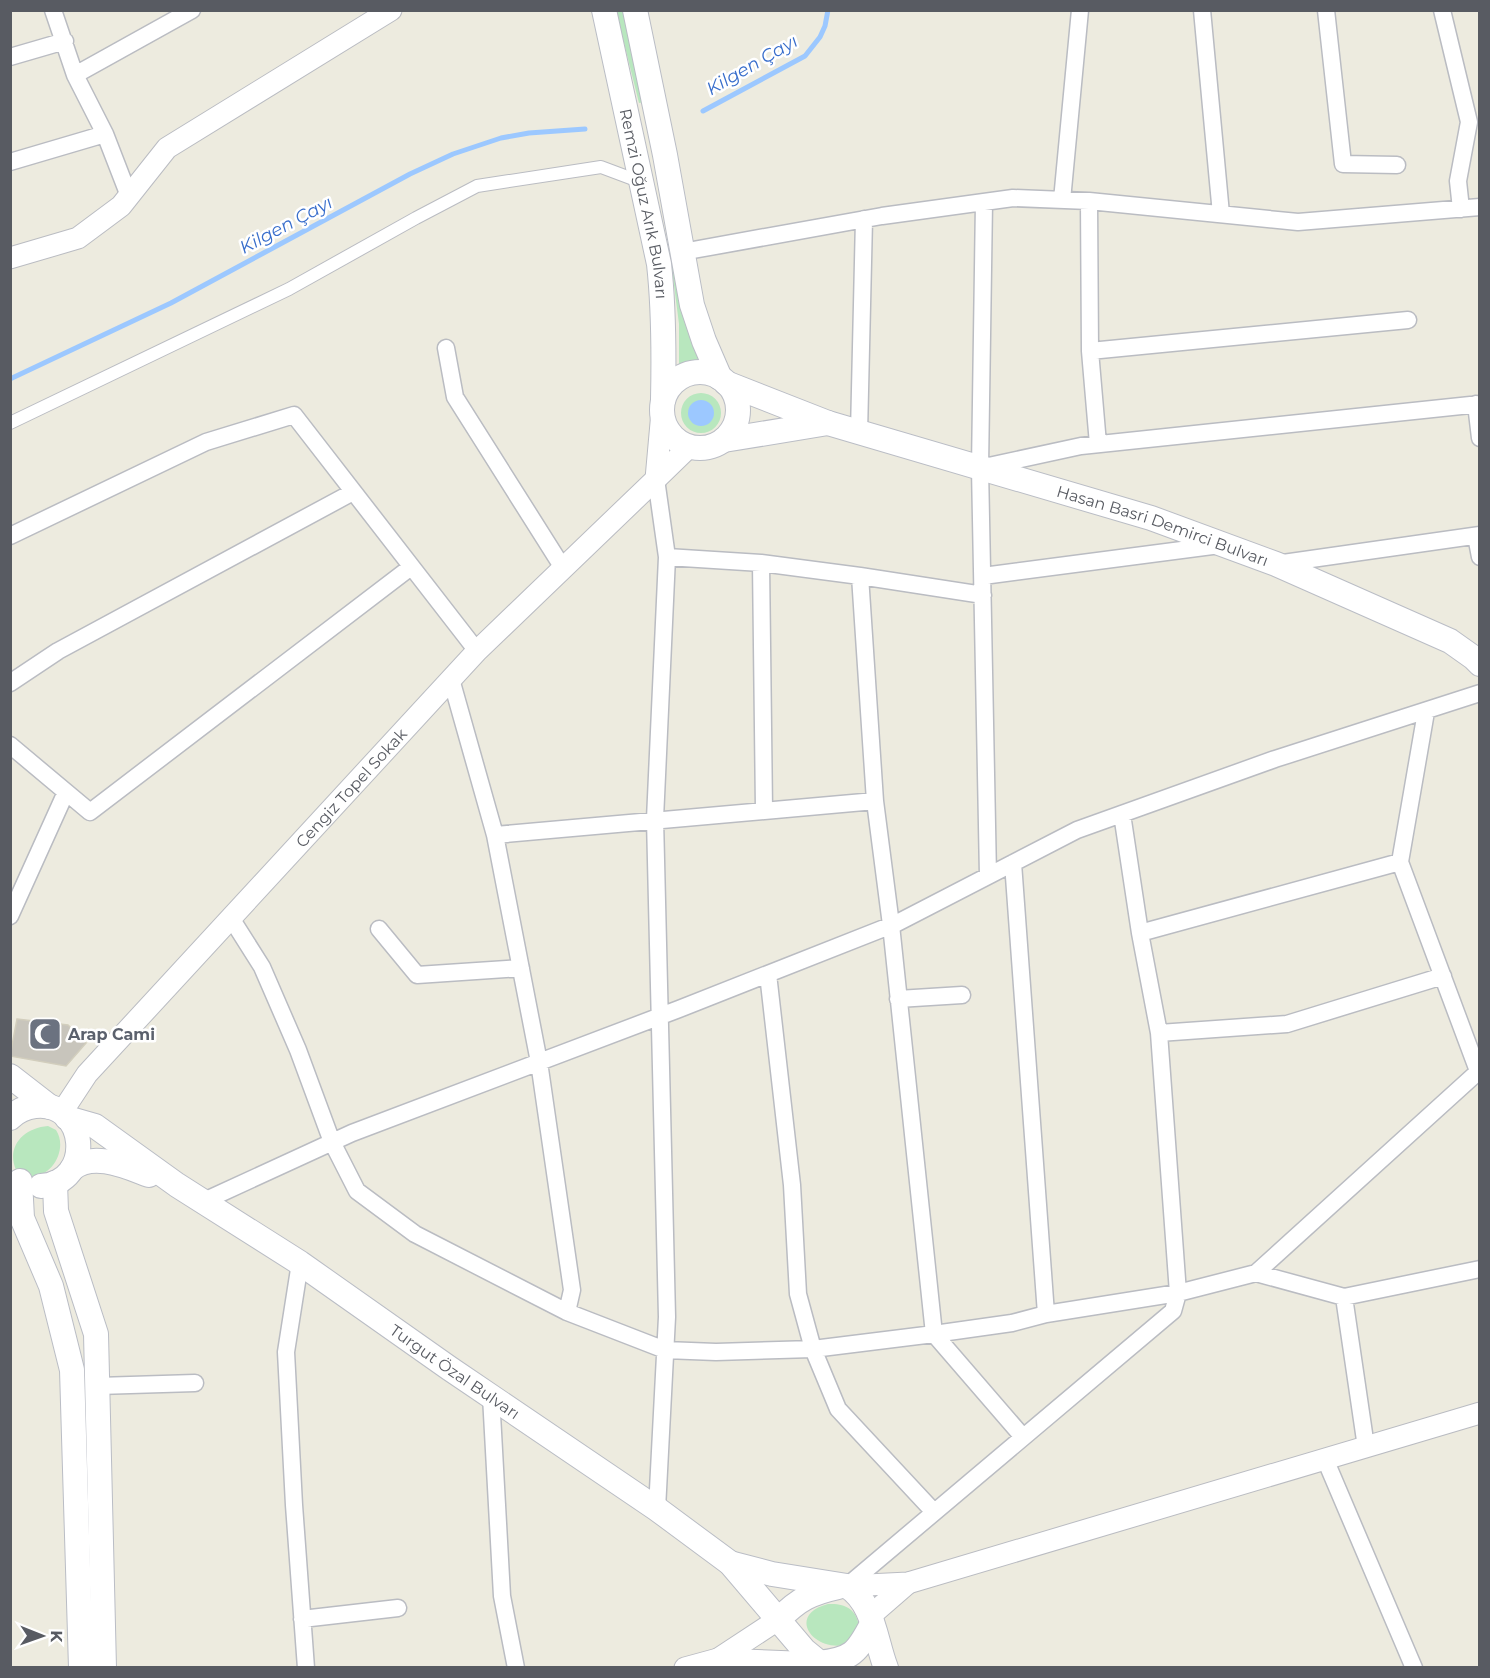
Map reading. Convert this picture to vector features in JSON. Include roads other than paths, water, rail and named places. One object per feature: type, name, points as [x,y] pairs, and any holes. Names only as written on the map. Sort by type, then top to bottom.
[{"type":"main road","name":"Remzi Oğuz Arık Bulvarı","points":[[604,10],[659,264],[665,340],[663,406],[665,425],[669,434],[678,442],[689,447]]},
{"type":"main road","name":"Remzi Oğuz Arık Bulvarı","points":[[635,10],[692,305],[704,341],[723,380],[734,393],[738,405],[733,430],[724,440]]},
{"type":"main road","points":[[663,406],[668,389],[686,375],[697,372],[709,373],[723,380]]},
{"type":"main road","name":"Hasan Basri Demirci Bulvarı","points":[[723,380],[828,423],[1101,502],[1223,544],[1276,564],[1450,641],[1479,664]]},
{"type":"main road","name":"Hasan Basri Demirci Bulvarı","points":[[724,440],[828,423]]},
{"type":"main road","points":[[689,447],[701,449],[724,440]]},
{"type":"main road","name":"Turgut Özal Bulvarı","points":[[10,1076],[60,1112],[77,1132],[78,1158],[63,1176]]},
{"type":"main road","name":"Turgut Özal Bulvarı","points":[[10,1118],[26,1108],[38,1106],[95,1126],[177,1185],[300,1263],[657,1509],[730,1563],[804,1650],[823,1665]]},
{"type":"main road","name":"Turgut Özal Bulvarı","points":[[14,1179],[37,1186],[63,1176],[79,1163],[92,1161],[118,1164],[177,1185]]},
{"type":"main road","points":[[63,1176],[56,1211],[96,1334],[104,1668]]},
{"type":"main road","points":[[14,1179],[22,1218],[51,1287],[72,1370],[81,1668]]},
{"type":"main road","name":"Turgut Özal Bulvarı","points":[[730,1563],[772,1574],[847,1586]]},
{"type":"main road","points":[[779,1619],[796,1603],[814,1593],[847,1586],[857,1592],[871,1620],[886,1668]]},
{"type":"main road","points":[[823,1665],[852,1655],[863,1641],[871,1620]]},
{"type":"street","points":[[53,10],[75,75],[105,134],[129,196]]},
{"type":"street","points":[[75,75],[192,10]]},
{"type":"street","points":[[10,258],[78,238],[121,206],[167,148],[391,10]]},
{"type":"street","points":[[1202,10],[1221,214]]},
{"type":"street","points":[[1326,10],[1343,164],[1397,165]]},
{"type":"street","points":[[1442,10],[1469,122],[1458,181],[1461,209]]},
{"type":"street","points":[[1062,200],[1081,11]]},
{"type":"street","points":[[10,57],[65,41]]},
{"type":"street","points":[[10,162],[105,134]]},
{"type":"street","points":[[10,423],[200,334],[289,289],[477,186],[601,167],[642,182]]},
{"type":"street","points":[[682,252],[864,219],[1013,198],[1089,201],[1298,222],[1479,207]]},
{"type":"street","points":[[1089,201],[1090,351],[1098,444]]},
{"type":"street","points":[[984,202],[980,468],[988,876]]},
{"type":"street","points":[[860,433],[864,219]]},
{"type":"street","points":[[1090,351],[1408,320]]},
{"type":"street","points":[[446,348],[455,397],[563,568]]},
{"type":"street","points":[[980,468],[1098,444],[1478,404],[1479,438]]},
{"type":"street","points":[[657,1509],[666,1305],[656,819],[667,557],[656,479],[663,406]]},
{"type":"street","points":[[10,536],[206,442],[294,415],[477,651]]},
{"type":"street","name":"Cengiz Topel Sokak","points":[[60,1112],[87,1074],[477,651],[689,447]]},
{"type":"street","points":[[10,683],[58,651],[353,492]]},
{"type":"street","points":[[1276,564],[1478,535],[1479,557]]},
{"type":"street","points":[[983,576],[1223,544]]},
{"type":"street","points":[[667,557],[761,563],[983,595]]},
{"type":"street","points":[[761,563],[764,810]]},
{"type":"street","points":[[10,745],[90,812],[411,567]]},
{"type":"street","points":[[860,576],[875,801],[891,925],[934,1334],[1023,1437]]},
{"type":"street","points":[[451,679],[495,835],[540,1062],[572,1290],[567,1312]]},
{"type":"street","points":[[204,1202],[332,1142],[891,925],[1077,830],[1275,759],[1479,693]]},
{"type":"street","points":[[1256,1274],[1479,1070],[1400,862],[1426,712]]},
{"type":"street","points":[[10,916],[66,792]]},
{"type":"street","points":[[495,835],[875,801]]},
{"type":"street","points":[[847,1586],[1173,1311],[1178,1293],[1159,1033],[1140,933],[1122,814]]},
{"type":"street","points":[[1140,933],[1400,862]]},
{"type":"street","points":[[1013,863],[1046,1314]]},
{"type":"street","points":[[231,918],[262,967],[298,1050],[332,1142],[357,1191],[415,1234],[567,1312],[665,1350],[716,1352],[813,1349],[934,1334],[1012,1323],[1046,1314],[1178,1293],[1256,1274],[1344,1297],[1479,1269]]},
{"type":"street","points":[[379,929],[417,975],[521,968]]},
{"type":"street","points":[[768,974],[792,1185],[798,1294],[813,1349],[838,1409],[934,1512]]},
{"type":"street","points":[[1159,1033],[1287,1024],[1443,976]]},
{"type":"street","points":[[898,999],[962,995]]},
{"type":"street","points":[[300,1263],[286,1352],[306,1668]]},
{"type":"street","points":[[1344,1297],[1366,1447]]},
{"type":"street","points":[[98,1386],[195,1383]]},
{"type":"street","points":[[491,1396],[502,1596],[516,1668]]},
{"type":"street","points":[[847,1586],[908,1583],[1479,1413]]},
{"type":"street","points":[[1325,1459],[1414,1668]]},
{"type":"street","points":[[871,1620],[908,1583]]},
{"type":"street","points":[[302,1619],[398,1608]]},
{"type":"street","points":[[686,1668],[718,1659],[779,1619]]},
{"type":"street","points":[[718,1659],[823,1665]]},
{"type":"water","points":[[701,400],[710,404],[714,413],[710,422],[701,426],[692,422],[688,413],[692,404]]},
{"type":"waterway","name":"Kilgen Çayı","points":[[703,111],[805,56],[820,37],[828,10]]},
{"type":"waterway","name":"Kilgen Çayı","points":[[10,379],[171,303],[410,174],[453,154],[501,138],[529,133],[585,129]]},
{"type":"place","name":"Arap Cami","points":[[45,1034]]}]
